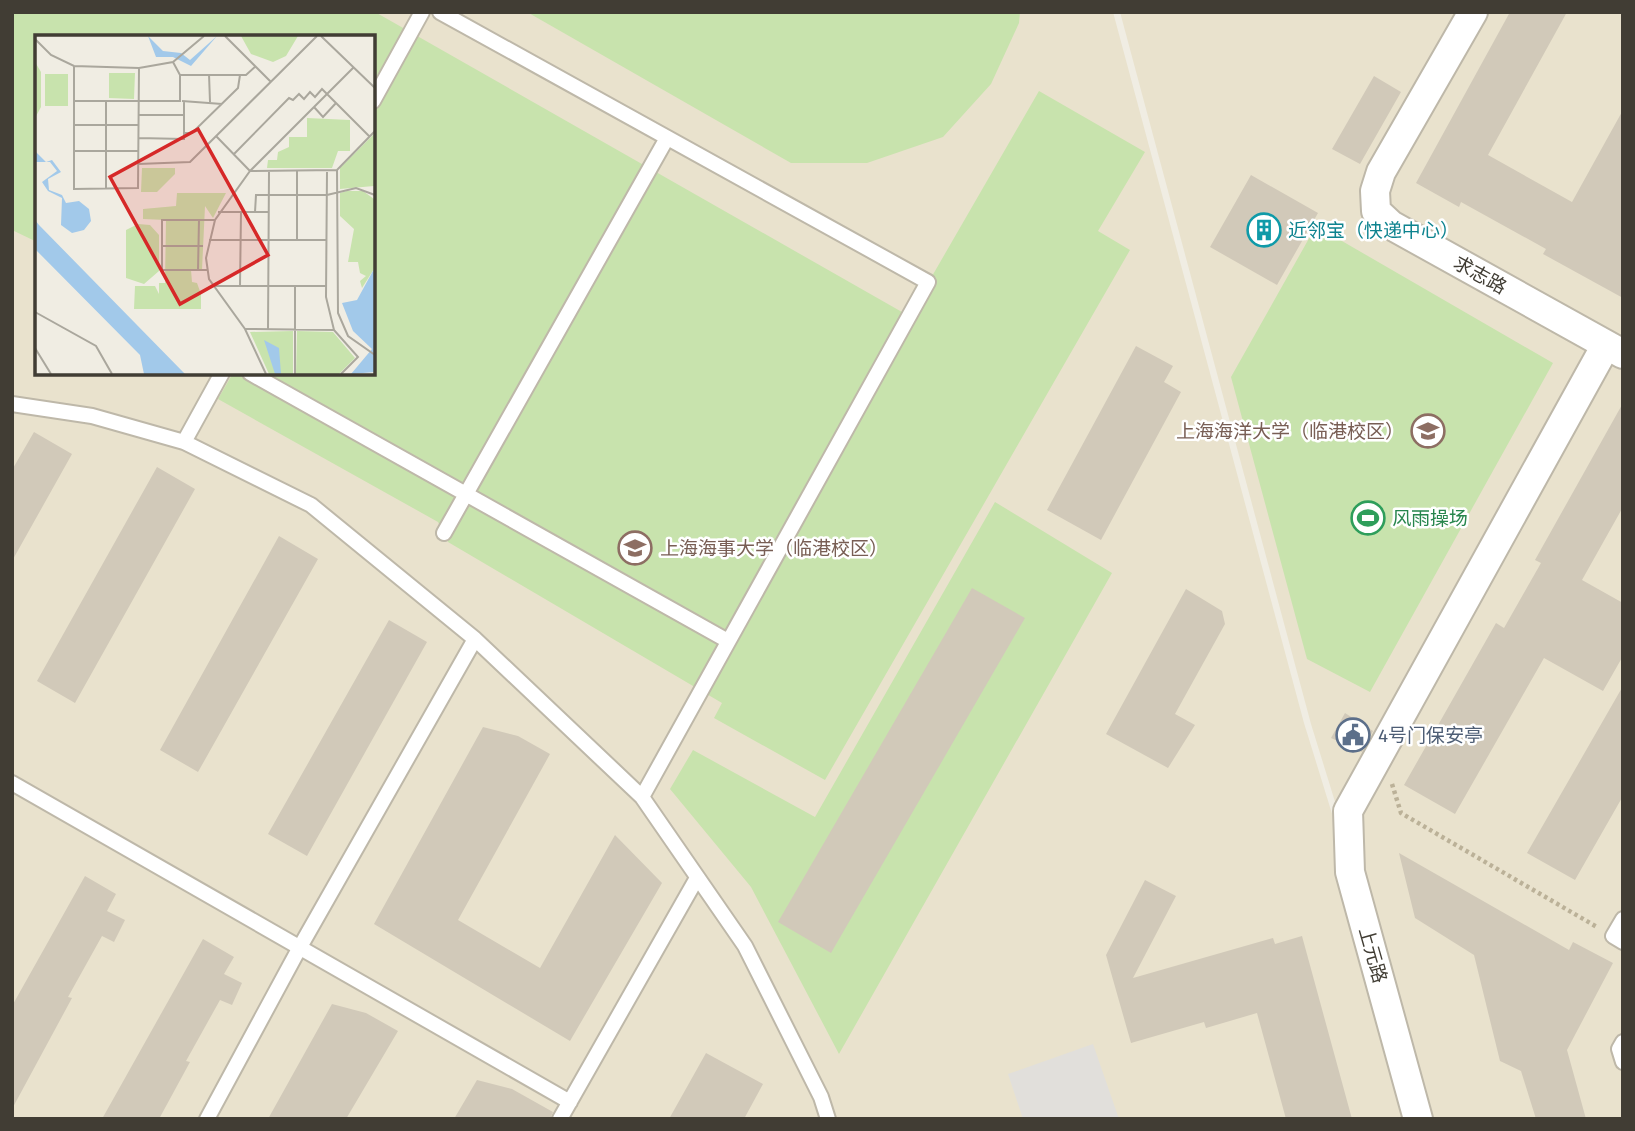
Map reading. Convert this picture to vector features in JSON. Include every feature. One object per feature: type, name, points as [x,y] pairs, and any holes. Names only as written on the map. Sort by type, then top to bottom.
[{"type":"street","name":"求志路","points":[[1473,12],[1381,172],[1375,191],[1376,211],[1391,225],[1615,349]]},
{"type":"street","name":"上元路","points":[[1418,1119],[1350,872],[1348,811],[1615,349]]},
{"type":"lane","points":[[374,99],[422,12]]},
{"type":"lane","points":[[440,12],[929,282],[642,797]]},
{"type":"lane","points":[[444,533],[667,138]]},
{"type":"lane","points":[[184,442],[221,374]]},
{"type":"lane","points":[[252,374],[729,641]]},
{"type":"lane","points":[[12,404],[92,416],[184,442],[310,505],[475,639],[642,797],[745,946],[821,1097],[828,1119]]},
{"type":"lane","points":[[207,1119],[300,947],[475,639]]},
{"type":"lane","points":[[12,783],[570,1102]]},
{"type":"lane","points":[[561,1119],[697,878]]},
{"type":"lane","points":[[1618,939],[1623,919]]},
{"type":"lane","points":[[1623,1042],[1619,1049],[1623,1062]]},
{"type":"path","points":[[1401,813],[1618,939]]},
{"type":"shaded area","name":"上海海事大学（临港校区）","points":[[12,12],[1113,12],[1304,723],[1350,872],[1418,1119],[12,1119]]},
{"type":"shaded area","name":"上海海洋大学（临港校区）","points":[[1120,12],[1623,12],[1623,1119],[1426,1119],[1357,873],[1311,724]]},
{"type":"shaded area","points":[[1093,1044],[1119,1119],[1023,1119],[1008,1074]]},
{"type":"green space","points":[[12,12],[375,12],[909,316],[1039,91],[1145,152],[1098,231],[1130,250],[825,780],[714,718],[722,703],[448,542],[438,522],[218,399],[232,374],[374,374],[374,35],[35,35],[35,241],[12,230]]},
{"type":"green space","points":[[527,12],[1020,12],[1019,23],[991,84],[943,137],[867,163],[791,163]]},
{"type":"green space","name":"风雨操场","points":[[1316,226],[1553,363],[1370,692],[1307,659],[1231,377]]},
{"type":"green space","points":[[995,502],[1112,573],[839,1054],[751,887],[670,789],[693,750],[815,817]]},
{"type":"building","points":[[1510,12],[1567,12],[1488,155],[1572,202],[1623,110],[1623,298],[1543,254],[1546,249],[1461,202],[1459,207],[1416,183]]},
{"type":"building","points":[[1374,76],[1401,92],[1360,164],[1332,149]]},
{"type":"building","name":"近邻宝（快递中心）","points":[[1251,175],[1318,213],[1277,285],[1210,247]]},
{"type":"building","points":[[1136,346],[1173,366],[1164,382],[1181,392],[1101,540],[1047,510]]},
{"type":"building","points":[[1623,403],[1623,507],[1582,580],[1623,603],[1623,656],[1603,691],[1544,658],[1455,814],[1404,785],[1496,623],[1504,628],[1541,563],[1535,560]]},
{"type":"building","points":[[34,432],[72,454],[12,561],[12,470]]},
{"type":"building","points":[[157,467],[195,489],[75,703],[37,681]]},
{"type":"building","points":[[279,536],[318,559],[198,772],[160,750]]},
{"type":"building","points":[[972,588],[1025,618],[831,953],[778,922]]},
{"type":"building","points":[[1186,589],[1222,611],[1225,624],[1175,714],[1195,725],[1168,768],[1106,734]]},
{"type":"building","points":[[389,620],[427,642],[307,856],[268,834]]},
{"type":"building","points":[[1623,686],[1623,796],[1575,880],[1527,853]]},
{"type":"building","name":"4号门保安亭","points":[[1345,713],[1373,731],[1362,752],[1331,738]]},
{"type":"building","points":[[483,727],[518,736],[550,754],[458,920],[540,968],[615,835],[662,883],[570,1041],[374,924]]},
{"type":"building","points":[[1399,853],[1569,950],[1573,942],[1613,963],[1567,1050],[1586,1119],[1536,1119],[1521,1071],[1500,1061],[1474,955],[1415,918]]},
{"type":"building","points":[[85,876],[116,894],[107,911],[125,920],[114,942],[102,936],[12,1109],[12,1006]]},
{"type":"building","points":[[1145,880],[1176,896],[1133,978],[1273,938],[1275,944],[1302,936],[1352,1119],[1286,1119],[1257,1013],[1206,1028],[1204,1022],[1131,1043],[1106,955]]},
{"type":"building","points":[[203,939],[234,957],[224,974],[242,983],[232,1005],[220,1000],[186,1061],[190,1062],[159,1119],[102,1119]]},
{"type":"building","points":[[332,1004],[366,1013],[398,1031],[346,1119],[268,1119]]},
{"type":"building","points":[[706,1053],[763,1084],[744,1119],[669,1119]]},
{"type":"building","points":[[477,1080],[512,1089],[553,1112],[550,1119],[454,1119]]},
{"type":"place","name":"近邻宝（快递中心）","points":[[1264,230]]},
{"type":"place","name":"上海海洋大学（临港校区）","points":[[1428,431]]},
{"type":"place","name":"风雨操场","points":[[1368,518]]},
{"type":"place","name":"上海海事大学（临港校区）","points":[[635,548]]},
{"type":"place","name":"4号门保安亭","points":[[1353,735]]}]
